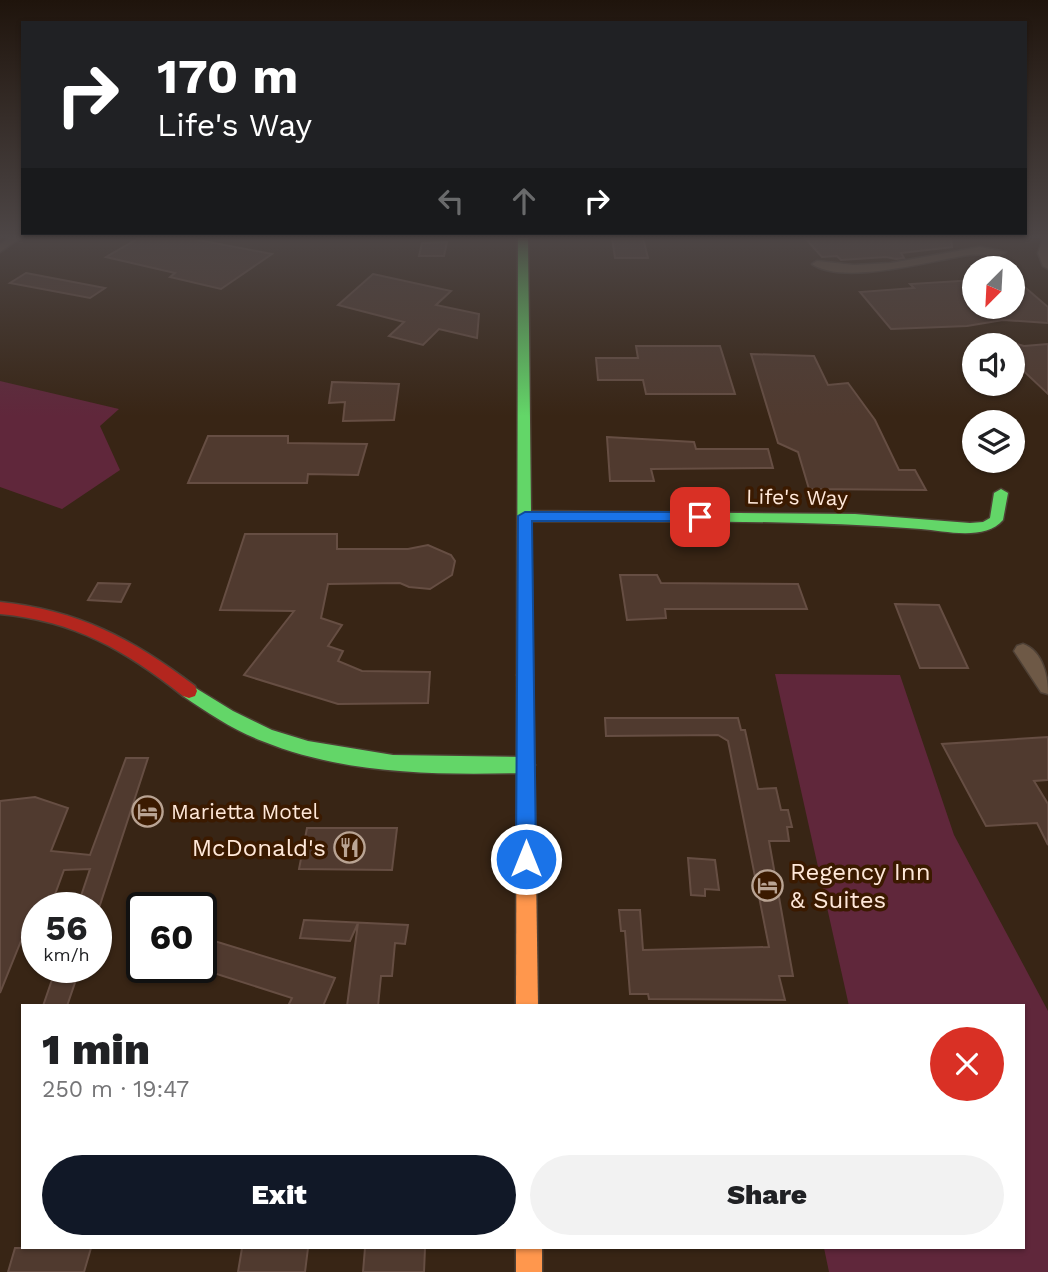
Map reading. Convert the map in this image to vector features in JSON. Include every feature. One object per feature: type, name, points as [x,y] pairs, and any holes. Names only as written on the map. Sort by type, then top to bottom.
[{"type":"main road","points":[[523,297],[527,1004]]},
{"type":"main road","name":"Life's Way","points":[[525,516],[855,519],[971,527],[986,526],[996,520],[1001,493]]},
{"type":"main road","points":[[0,608],[44,614],[133,648],[228,718],[280,742],[322,756],[395,768],[526,765]]},
{"type":"main road","points":[[529,1249],[529,1272]]},
{"type":"street","points":[[1023,651],[1048,687]]},
{"type":"shaded area","points":[[0,381],[119,409],[100,426],[120,470],[62,509],[0,487]]},
{"type":"shaded area","points":[[775,674],[900,675],[954,835],[1048,1011],[1048,1272],[829,1272],[824,1249],[1025,1249],[1025,1004],[849,1004]]},
{"type":"building","points":[[347,297],[444,297],[436,305],[479,314],[477,338],[439,329],[423,345],[389,336],[404,322],[338,305]]},
{"type":"building","points":[[864,297],[962,297],[962,319],[1025,319],[1026,297],[1037,297],[1048,307],[1048,323],[1003,320],[967,326],[891,329]]},
{"type":"building","points":[[1048,344],[1048,394],[1025,372],[1025,346]]},
{"type":"building","points":[[636,346],[720,346],[735,394],[646,394],[643,380],[598,380],[596,358],[638,358]]},
{"type":"building","points":[[751,354],[814,356],[828,385],[848,383],[875,420],[899,470],[915,470],[926,490],[809,489],[798,452],[778,443]]},
{"type":"building","points":[[332,382],[399,384],[394,420],[343,421],[345,402],[329,403]]},
{"type":"building","points":[[208,436],[288,436],[288,443],[367,444],[358,475],[308,474],[307,483],[188,483]]},
{"type":"building","points":[[607,437],[694,442],[696,449],[768,449],[773,468],[651,469],[654,481],[610,481]]},
{"type":"building","points":[[245,534],[337,534],[337,549],[408,549],[428,545],[451,555],[455,561],[452,575],[430,589],[409,587],[400,583],[328,584],[321,618],[342,625],[328,646],[343,651],[338,661],[362,671],[430,672],[428,703],[338,704],[244,675],[294,611],[220,610]]},
{"type":"building","points":[[620,575],[657,575],[661,583],[798,584],[807,609],[665,609],[666,618],[627,620]]},
{"type":"building","points":[[98,583],[130,584],[121,602],[88,600]]},
{"type":"building","points":[[895,604],[939,605],[968,668],[920,668]]},
{"type":"building","name":"Regency Inn & Suites","points":[[605,718],[738,718],[741,730],[745,730],[758,789],[776,788],[781,810],[788,810],[792,827],[787,827],[789,841],[769,841],[793,976],[779,976],[785,1000],[649,999],[648,994],[630,994],[625,931],[621,931],[619,910],[640,910],[643,950],[769,947],[728,741],[718,735],[606,736]]},
{"type":"building","points":[[1048,737],[1048,780],[1034,781],[1048,804],[1048,845],[1037,823],[986,826],[942,744]]},
{"type":"building","points":[[126,758],[148,758],[104,892],[82,892],[90,869],[64,870],[56,892],[21,892],[21,941],[0,993],[0,801],[35,797],[68,808],[51,851],[90,855]]},
{"type":"building","name":"McDonald's","points":[[307,828],[397,828],[392,870],[299,869]]},
{"type":"building","points":[[688,858],[715,860],[719,890],[705,889],[705,896],[691,895]]},
{"type":"building","points":[[304,920],[408,925],[405,944],[395,943],[392,976],[381,976],[378,1004],[347,1004],[358,923],[350,941],[300,938]]},
{"type":"building","points":[[217,942],[335,978],[324,1004],[289,1004],[292,998],[217,974]]},
{"type":"building","points":[[51,983],[75,983],[68,1004],[44,1004]]},
{"type":"building","points":[[15,1248],[91,1249],[84,1272],[8,1272]]},
{"type":"building","points":[[242,1249],[308,1249],[305,1272],[238,1272]]},
{"type":"building","points":[[365,1249],[425,1249],[424,1272],[363,1272]]},
{"type":"traffic: fast","points":[[523,297],[525,675]]},
{"type":"traffic: fast","points":[[525,516],[855,519],[970,528],[986,526],[996,520],[1001,493]]},
{"type":"traffic: fast","points":[[189,691],[227,716],[267,735],[308,749],[393,763],[437,766],[526,765]]},
{"type":"traffic: slow","points":[[525,675],[527,1004]]},
{"type":"traffic: slow","points":[[529,1249],[529,1272]]},
{"type":"traffic: jam","points":[[0,608],[54,616],[102,634],[146,659],[189,691]]},
{"type":"place","name":"Marietta Motel","points":[[148,811]]},
{"type":"place","name":"McDonald's","points":[[349,848]]},
{"type":"place","name":"Regency Inn & Suites","points":[[767,886]]},
{"type":"route","points":[[526,859],[525,516],[700,517]]}]
